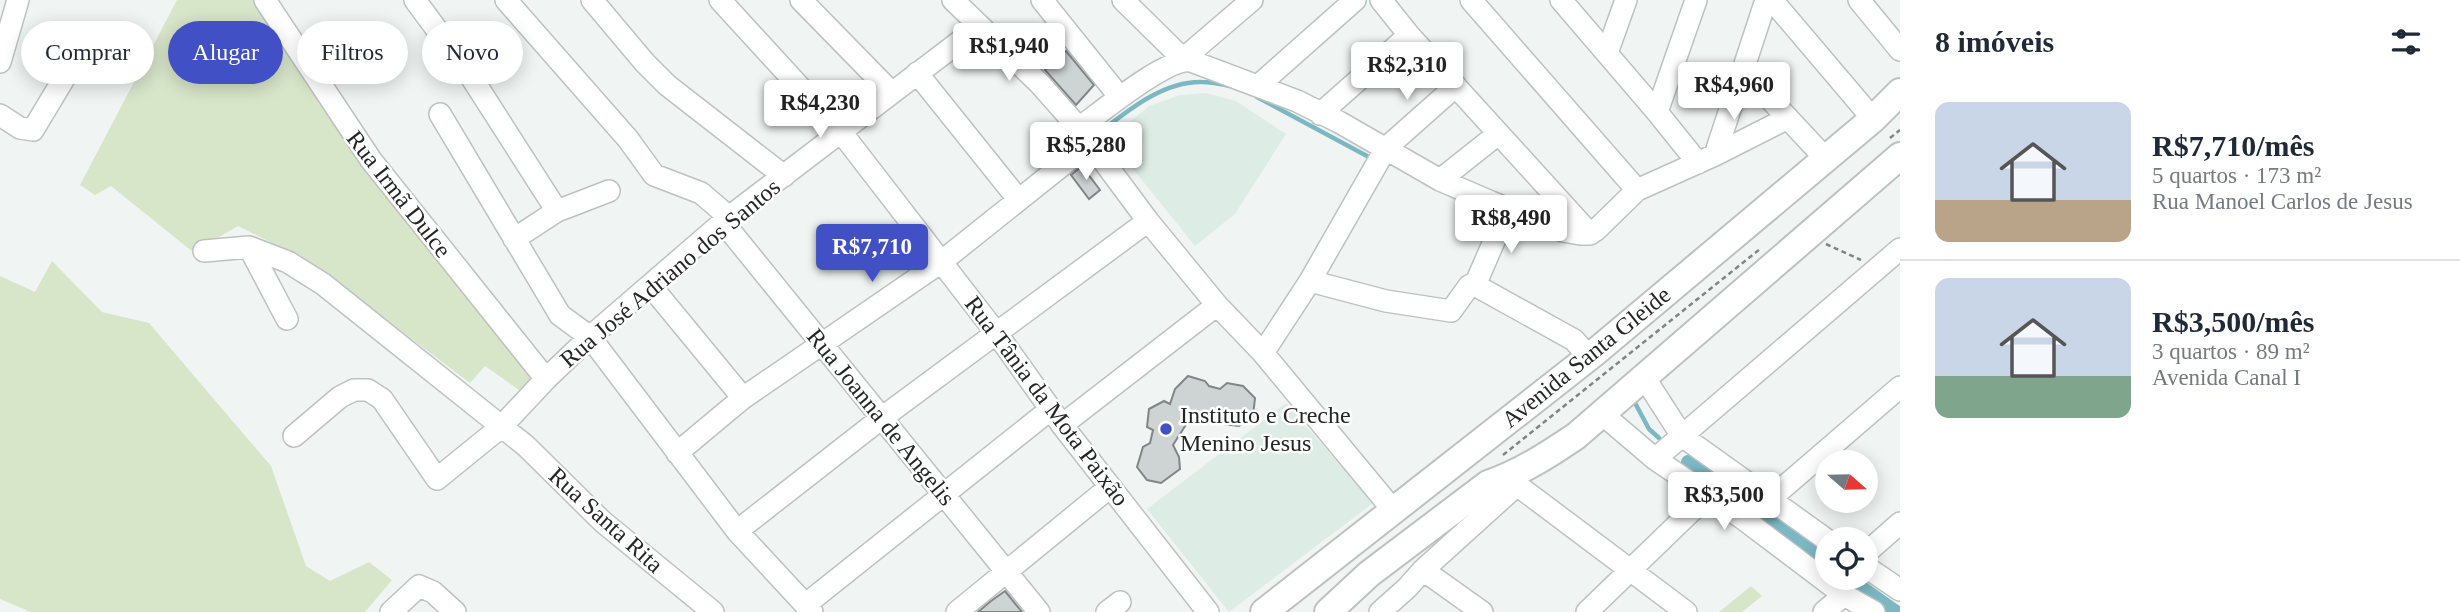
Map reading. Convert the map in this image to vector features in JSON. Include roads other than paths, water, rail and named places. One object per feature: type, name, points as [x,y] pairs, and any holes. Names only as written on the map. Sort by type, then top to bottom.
[{"type":"main road","name":"Avenida Santa Gleide","points":[[1264,612],[1589,357],[1900,92]]},
{"type":"main road","name":"Avenida Santa Gleide","points":[[1328,612],[1369,574],[1488,484],[1545,457],[1576,436],[1808,235],[1895,147]]},
{"type":"street","points":[[0,62],[18,0]]},
{"type":"street","name":"Rua Irmã Dulce","points":[[265,0],[371,160],[546,379]]},
{"type":"street","points":[[415,0],[474,82],[557,211]]},
{"type":"street","name":"Rua Joanna de Angelis","points":[[506,0],[628,139],[654,175],[701,193],[726,219],[821,345],[883,417],[1039,612]]},
{"type":"street","points":[[592,0],[667,85],[784,176]]},
{"type":"street","name":"Rua Tânia da Mota Paixão","points":[[720,0],[841,132],[1208,612]]},
{"type":"street","points":[[801,0],[891,92]]},
{"type":"street","points":[[954,0],[1039,83],[1217,305],[1263,353],[1393,510]]},
{"type":"street","points":[[677,453],[743,398],[941,262],[1018,199],[1084,136],[1119,96],[1183,59],[1252,0]]},
{"type":"street","points":[[1259,85],[1355,0]]},
{"type":"street","points":[[1381,0],[1409,35],[1590,234]]},
{"type":"street","points":[[1471,0],[1637,190]]},
{"type":"street","points":[[1561,0],[1657,112],[1707,159]]},
{"type":"street","points":[[1607,53],[1626,0]]},
{"type":"street","points":[[1657,112],[1696,0]]},
{"type":"street","points":[[1707,159],[1743,70],[1766,0]]},
{"type":"street","points":[[1772,0],[1872,118]]},
{"type":"street","points":[[1859,0],[1900,50]]},
{"type":"street","points":[[1046,2],[1119,96]]},
{"type":"street","points":[[1130,2],[1183,59],[1259,85],[1386,148],[1440,180],[1563,231],[1590,234],[1637,190],[1707,159],[1788,118]]},
{"type":"street","name":"Rua José Adriano dos Santos","points":[[294,436],[340,397],[354,390],[368,390],[382,399],[438,479],[501,427],[590,337],[726,219],[980,26]]},
{"type":"street","points":[[1320,114],[1409,35]]},
{"type":"street","points":[[1743,70],[1825,158]]},
{"type":"street","points":[[917,73],[1018,199]]},
{"type":"street","points":[[0,115],[20,128],[33,130],[61,84]]},
{"type":"street","points":[[1263,353],[1310,281],[1386,148],[1456,86]]},
{"type":"street","points":[[440,114],[560,315],[590,337],[737,531],[809,608],[944,494],[1217,305]]},
{"type":"street","points":[[1440,180],[1498,134]]},
{"type":"street","points":[[514,239],[557,211],[609,191]]},
{"type":"street","points":[[1475,285],[1508,209]]},
{"type":"street","points":[[737,531],[883,417],[1148,221]]},
{"type":"street","points":[[204,251],[249,247],[288,319]]},
{"type":"street","name":"Rua Santa Rita","points":[[249,247],[288,262],[340,296],[526,446],[603,522],[713,612]]},
{"type":"street","points":[[1655,459],[1900,249]]},
{"type":"street","points":[[1310,281],[1386,301],[1451,311],[1470,285],[1475,285],[1574,340],[1589,357]]},
{"type":"street","points":[[650,285],[743,398]]},
{"type":"street","points":[[1644,377],[1682,436],[1815,531]]},
{"type":"street","points":[[1770,499],[1900,387]]},
{"type":"street","points":[[1601,413],[1655,459],[1709,495],[1844,595],[1874,612]]},
{"type":"street","points":[[1380,612],[1407,588],[1508,474],[1686,612]]},
{"type":"street","points":[[957,612],[1110,487]]},
{"type":"street","points":[[1587,612],[1709,495]]},
{"type":"street","points":[[1878,542],[1900,523]]},
{"type":"street","points":[[1423,570],[1482,612]]},
{"type":"street","points":[[1878,575],[1900,590]]},
{"type":"street","points":[[391,612],[419,586],[433,592],[455,612]]},
{"type":"street","points":[[1824,612],[1844,595]]},
{"type":"waterway","points":[[1104,129],[1149,97],[1175,86],[1202,82],[1230,86]]},
{"type":"waterway","points":[[1257,97],[1367,156]]},
{"type":"waterway","points":[[1635,403],[1649,429],[1659,438]]},
{"type":"waterway","points":[[1688,462],[1815,553]]},
{"type":"waterway","points":[[1865,590],[1896,612]]},
{"type":"place","name":"Instituto e Creche Menino Jesus","points":[[1166,429]]}]
